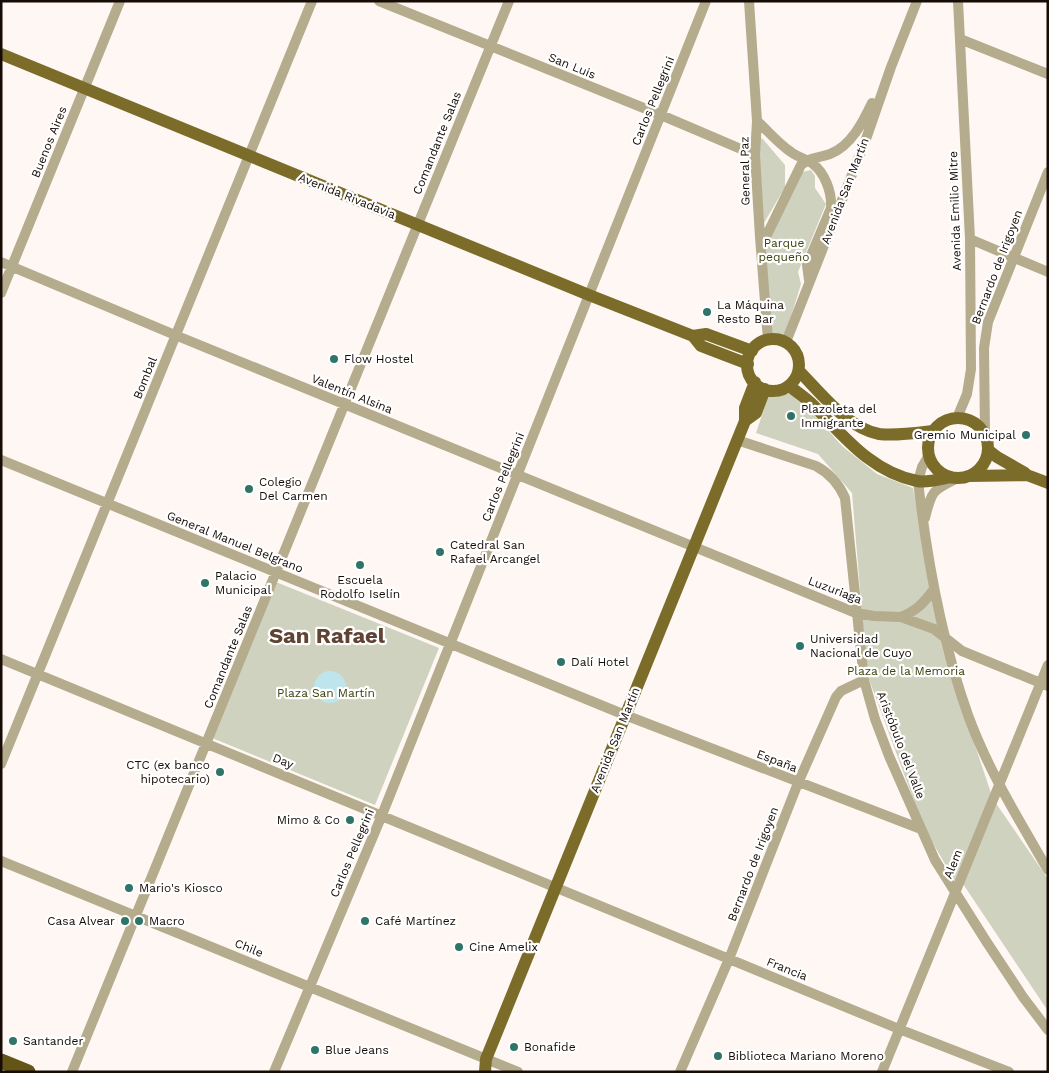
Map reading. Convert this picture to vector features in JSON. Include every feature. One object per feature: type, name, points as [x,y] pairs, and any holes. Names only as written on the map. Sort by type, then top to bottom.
[{"type":"highway","points":[[1,1061],[28,1072]]},
{"type":"main road","name":"Avenida Rivadavia","points":[[1,54],[693,336],[701,346],[748,364]]},
{"type":"main road","name":"Avenida Rivadavia","points":[[693,336],[706,334],[752,350]]},
{"type":"main road","points":[[768,340],[786,342],[797,354],[799,362],[799,371],[793,382],[789,386],[774,391],[760,386],[748,371],[752,350],[768,340]]},
{"type":"main road","points":[[799,371],[836,409],[853,423],[866,430],[880,434],[933,431]]},
{"type":"main road","name":"Avenida San Martín","points":[[476,1072],[485,1065],[745,421],[745,408],[760,386]]},
{"type":"main road","points":[[789,386],[811,404],[848,443],[882,467],[898,475],[918,481],[960,477],[1027,475]]},
{"type":"main road","points":[[957,418],[973,422],[985,434],[988,450],[982,466],[960,477],[937,469],[929,455],[928,447],[933,431],[939,424],[957,418]]},
{"type":"main road","points":[[988,450],[1027,475],[1048,483]]},
{"type":"street","name":"Buenos Aires","points":[[1,293],[120,1]]},
{"type":"street","name":"Bombal","points":[[1,764],[312,1]]},
{"type":"street","name":"San Luis","points":[[379,1],[755,155]]},
{"type":"street","name":"Comandante Salas","points":[[72,1072],[509,1]]},
{"type":"street","name":"Carlos Pellegrini","points":[[274,1072],[382,815],[706,1]]},
{"type":"street","name":"General Paz","points":[[749,1],[757,121],[755,155],[760,247],[768,340]]},
{"type":"street","name":"Avenida San Martín","points":[[786,342],[866,139],[891,66],[917,1]]},
{"type":"street","name":"Avenida Emilio Mitre","points":[[957,418],[966,394],[971,369],[970,239],[958,1]]},
{"type":"street","points":[[960,39],[1048,74]]},
{"type":"street","name":"Avenida San Martín","points":[[807,160],[832,153],[843,147],[865,119],[891,66]]},
{"type":"street","points":[[757,121],[790,152],[807,160],[821,172],[832,198],[831,208],[807,265],[809,283]]},
{"type":"street","points":[[760,247],[797,172],[807,160]]},
{"type":"street","name":"Bernardo de Irigoyen","points":[[985,434],[984,348],[988,322],[1048,172]]},
{"type":"street","points":[[970,239],[1048,272]]},
{"type":"street","name":"Valentín Alsina","points":[[1,262],[694,547]]},
{"type":"street","name":"Aristóbulo del Valle","points":[[737,440],[816,466],[825,471],[840,487],[845,498],[864,680],[886,746],[936,860],[996,957],[1048,1030]]},
{"type":"street","points":[[929,455],[922,467],[918,481],[934,590],[945,639],[968,715],[1000,786],[1048,870]]},
{"type":"street","name":"General Manuel Belgrano","points":[[1,460],[625,715]]},
{"type":"street","points":[[924,524],[930,497],[934,491],[960,477]]},
{"type":"street","name":"Luzuriaga","points":[[694,547],[856,613],[902,617],[934,629],[962,651],[1044,684]]},
{"type":"street","points":[[902,617],[922,606],[934,590]]},
{"type":"street","name":"Day","points":[[1,659],[556,887]]},
{"type":"street","name":"Alem","points":[[882,1072],[955,892],[1044,684],[1048,665]]},
{"type":"street","name":"Bernardo de Irigoyen","points":[[680,1072],[729,959],[798,783],[836,697],[841,691],[864,680]]},
{"type":"street","name":"España","points":[[625,715],[921,829]]},
{"type":"street","name":"Chile","points":[[1,861],[310,987],[485,1065],[518,1072]]},
{"type":"street","name":"Francia","points":[[556,887],[899,1029],[1009,1072]]},
{"type":"green space","name":"Parque pequeño","points":[[762,138],[785,165],[785,187],[764,223],[758,142]]},
{"type":"green space","name":"Parque pequeño","points":[[811,170],[815,176],[815,188],[826,204],[798,272],[801,284],[785,336],[771,335],[761,246],[802,172]]},
{"type":"green space","name":"Plaza de la Memoria","points":[[769,394],[792,394],[842,446],[877,474],[913,488],[942,647],[993,799],[1048,879],[1048,1011],[957,875],[955,881],[924,828],[867,674],[852,493],[818,454],[756,433]]},
{"type":"green space","name":"Plaza San Martín","points":[[276,582],[439,648],[375,805],[212,738]]},
{"type":"water","points":[[330,671],[342,675],[346,687],[342,699],[330,703],[318,699],[314,687],[318,675]]},
{"type":"place","name":"La Máquina Resto Bar","points":[[707,312]]},
{"type":"place","name":"Flow Hostel","points":[[334,359]]},
{"type":"place","name":"Plazoleta del Inmigrante","points":[[791,416]]},
{"type":"place","name":"Gremio Municipal","points":[[1026,435]]},
{"type":"place","name":"Colegio Del Carmen","points":[[249,489]]},
{"type":"place","name":"Catedral San Rafael Arcangel","points":[[440,552]]},
{"type":"place","name":"Escuela Rodolfo Iselín","points":[[360,565]]},
{"type":"place","name":"Palacio Municipal","points":[[205,583]]},
{"type":"place","name":"Universidad Nacional de Cuyo","points":[[800,646]]},
{"type":"place","name":"Dalí Hotel","points":[[561,662]]},
{"type":"place","name":"CTC (ex banco hipotecario)","points":[[220,772]]},
{"type":"place","name":"Mimo & Co","points":[[350,820]]},
{"type":"place","name":"Mario's Kiosco","points":[[129,888]]},
{"type":"place","name":"Casa Alvear","points":[[125,921]]},
{"type":"place","name":"Macro","points":[[139,921]]},
{"type":"place","name":"Café Martínez","points":[[365,921]]},
{"type":"place","name":"Cine Amelix","points":[[459,947]]},
{"type":"place","name":"Santander","points":[[13,1041]]},
{"type":"place","name":"Bonafide","points":[[514,1047]]},
{"type":"place","name":"Blue Jeans","points":[[315,1050]]},
{"type":"place","name":"Biblioteca Mariano Moreno","points":[[718,1056]]},
{"type":"district","name":"San Rafael","points":[[327,635]]}]
